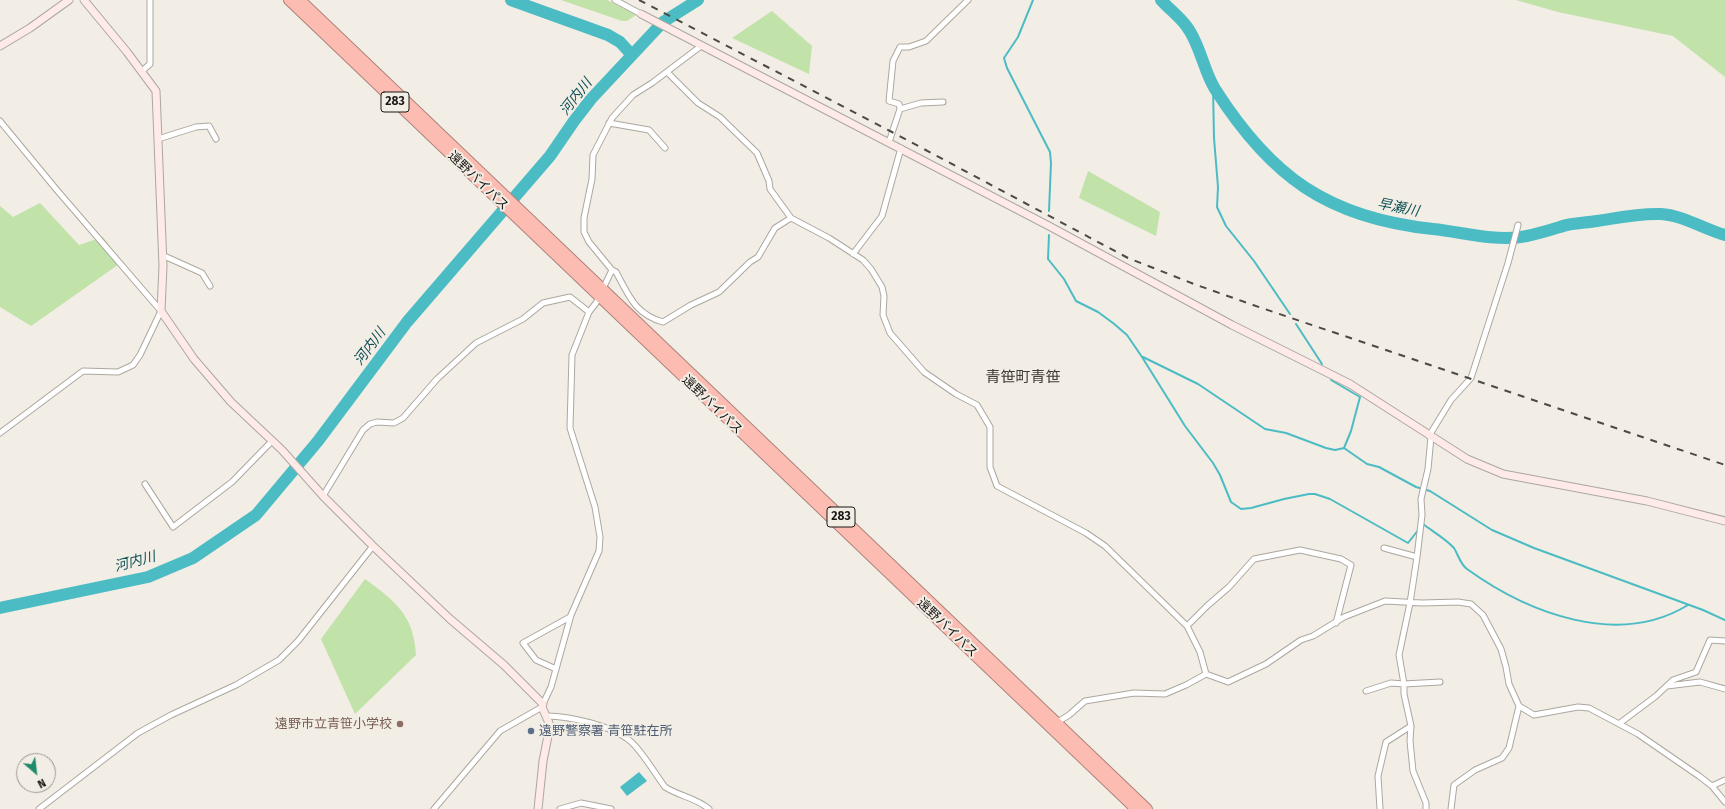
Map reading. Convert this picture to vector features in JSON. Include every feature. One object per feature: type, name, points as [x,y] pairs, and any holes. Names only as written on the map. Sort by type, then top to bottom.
[{"type":"highway","name":"遠野バイパス","points":[[289,0],[450,148]]},
{"type":"highway","name":"遠野バイパス","points":[[300,0],[450,148],[601,293],[1053,724],[1147,809]]},
{"type":"highway","name":"遠野バイパス","points":[[1053,724],[1136,809]]},
{"type":"street","points":[[0,46],[30,28],[69,0]]},
{"type":"street","points":[[0,433],[83,371],[118,372],[133,365],[140,355],[161,311],[162,255],[156,90],[84,0]]},
{"type":"street","points":[[142,71],[150,64],[150,0]]},
{"type":"street","points":[[615,0],[701,46],[901,148],[1232,325],[1350,384],[1467,459],[1503,474],[1646,501],[1725,521]]},
{"type":"street","points":[[889,142],[900,109],[899,104],[889,101],[893,61],[900,47],[909,47],[926,41],[968,0]]},
{"type":"street","points":[[701,46],[667,72],[633,95],[609,123],[593,156],[592,179],[584,218],[584,232],[589,242],[612,270],[616,272],[639,310],[650,318],[663,322],[691,305],[719,292],[750,262],[758,257],[775,228],[790,218]]},
{"type":"street","points":[[667,72],[698,103],[720,117],[757,153],[769,181],[770,189],[790,218],[829,238],[863,260],[871,268],[882,287],[884,296],[883,315],[890,333],[924,372],[956,394],[977,405],[990,427],[990,468],[997,486],[1086,533],[1105,546],[1187,626],[1200,652],[1206,674]]},
{"type":"street","points":[[900,109],[921,103],[933,104],[943,102]]},
{"type":"street","points":[[0,121],[56,189],[161,311],[198,365],[231,402],[282,450],[319,489],[323,496],[374,546],[450,619],[504,665],[543,705],[549,723],[549,731],[543,761],[538,809]]},
{"type":"street","points":[[609,123],[649,130],[664,148]]},
{"type":"street","points":[[158,139],[196,127],[209,126],[216,139]]},
{"type":"street","points":[[853,254],[882,216],[901,148]]},
{"type":"street","points":[[1426,809],[1426,803],[1412,764],[1410,742],[1411,726],[1404,694],[1404,684],[1399,655],[1410,603],[1417,557],[1422,520],[1422,493],[1428,469],[1430,436],[1451,400],[1471,378],[1508,263],[1518,225]]},
{"type":"street","points":[[162,255],[202,273],[210,286]]},
{"type":"street","points":[[434,809],[500,731],[543,705],[551,687],[570,617],[596,557],[600,537],[595,506],[570,428],[572,355],[589,312],[601,293],[612,270]]},
{"type":"street","points":[[323,496],[363,430],[370,424],[377,422],[394,423],[403,418],[437,379],[476,343],[523,318],[543,304],[570,297],[589,312]]},
{"type":"street","points":[[146,484],[173,527],[232,482],[272,441]]},
{"type":"street","points":[[38,809],[138,733],[172,715],[236,685],[279,660],[303,636],[374,546]]},
{"type":"street","points":[[1384,548],[1417,557]]},
{"type":"street","points":[[1187,626],[1229,587],[1254,560],[1300,550],[1341,559],[1351,565],[1336,622]]},
{"type":"street","points":[[1053,724],[1069,715],[1085,701],[1134,693],[1165,694],[1206,674],[1228,682],[1266,664],[1301,640],[1313,636],[1359,610],[1385,601],[1410,603],[1458,602],[1471,604],[1483,615],[1501,648],[1509,684],[1519,706],[1534,715],[1578,707],[1589,708],[1620,723],[1699,776],[1712,786],[1725,802]]},
{"type":"street","points":[[556,669],[536,660],[523,643],[570,617]]},
{"type":"street","points":[[1620,723],[1673,680],[1696,672],[1710,640],[1725,641]]},
{"type":"street","points":[[1366,691],[1391,683],[1404,684],[1440,682]]},
{"type":"street","points":[[1667,686],[1700,682],[1725,689]]},
{"type":"street","points":[[1451,809],[1454,785],[1475,770],[1502,758],[1509,748],[1519,706]]},
{"type":"street","points":[[547,716],[559,716],[595,724],[628,739],[665,787],[700,802],[710,809]]},
{"type":"street","points":[[1380,809],[1378,776],[1386,742],[1411,726]]},
{"type":"street","points":[[1712,786],[1725,780]]},
{"type":"street","points":[[560,809],[581,803],[611,809]]},
{"type":"green space","points":[[561,0],[607,0],[636,15],[627,21],[622,21]]},
{"type":"green space","points":[[1516,0],[1725,0],[1725,77],[1673,36],[1558,12]]},
{"type":"green space","points":[[772,11],[812,46],[809,74],[732,38]]},
{"type":"green space","points":[[1088,171],[1160,212],[1156,236],[1079,198]]},
{"type":"green space","points":[[40,203],[79,245],[103,237],[122,262],[31,326],[0,307],[0,206],[13,217]]},
{"type":"green space","points":[[365,579],[394,602],[401,610],[411,629],[416,655],[355,714],[321,639]]},
{"type":"water","points":[[639,772],[647,781],[627,796],[620,787]]},
{"type":"waterway","points":[[511,0],[608,35],[620,42],[631,54]]},
{"type":"waterway","name":"河内川","points":[[0,608],[148,577],[193,558],[256,515],[318,441],[407,322],[550,156],[591,99],[663,22],[698,0]]},
{"type":"waterway","points":[[1033,0],[1018,37],[1004,58],[1007,68],[1050,152],[1049,211]]},
{"type":"waterway","name":"早瀬川","points":[[1161,0],[1187,27],[1195,41],[1215,89],[1236,120],[1258,146],[1281,169],[1306,188],[1333,203],[1363,215],[1396,223],[1499,238],[1521,237],[1569,225],[1645,214],[1661,214],[1677,217],[1725,235]]},
{"type":"waterway","points":[[1213,87],[1214,138],[1218,187],[1217,207],[1226,226],[1254,261],[1290,314]]},
{"type":"waterway","points":[[1049,235],[1048,259],[1064,279],[1076,301],[1098,312],[1127,335],[1185,426],[1213,463],[1220,475],[1231,502],[1241,509],[1251,508],[1284,499],[1315,494],[1330,499],[1408,543],[1419,529]]},
{"type":"waterway","points":[[1296,324],[1322,364]]},
{"type":"waterway","points":[[1143,357],[1198,384],[1265,429],[1286,433],[1326,448],[1335,450],[1344,448],[1367,464],[1379,467],[1416,487],[1430,491],[1492,530],[1534,548],[1703,610],[1725,620]]},
{"type":"waterway","points":[[1331,380],[1360,397],[1351,431],[1344,448]]},
{"type":"waterway","points":[[1422,525],[1423,524],[1443,538],[1454,548],[1467,569],[1491,585],[1517,599],[1545,611],[1574,620],[1603,624],[1633,624],[1661,618],[1688,605]]},
{"type":"railway","points":[[639,0],[892,132],[1128,258],[1253,305],[1725,465]]},
{"type":"place","name":"遠野市立青笹小学校","points":[[400,724]]},
{"type":"place","name":"遠野警察署 青笹駐在所","points":[[531,731]]},
{"type":"district","name":"青笹町青笹","points":[[1023,378]]}]
